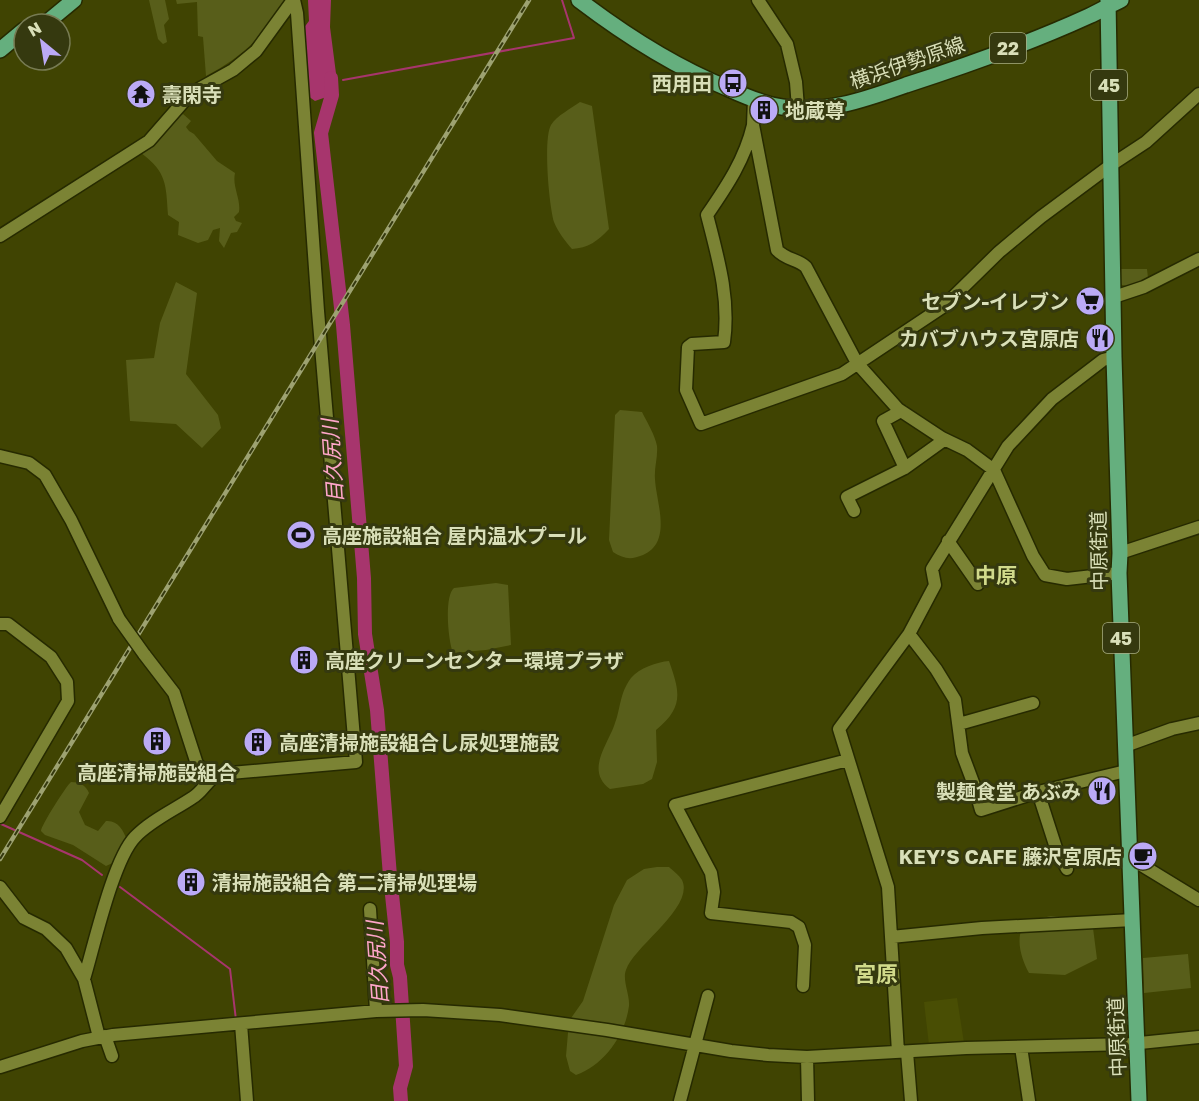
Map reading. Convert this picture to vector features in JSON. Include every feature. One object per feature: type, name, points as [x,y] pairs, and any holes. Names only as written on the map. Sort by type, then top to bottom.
[{"type":"main road","points":[[46,12],[60,0]]},
{"type":"main road","points":[[60,12],[74,0]]},
{"type":"main road","name":"横浜伊勢原線","points":[[579,0],[657,54],[717,84],[754,99],[782,107],[798,108],[841,106],[873,98],[1035,38],[1113,2]]},
{"type":"main road","name":"中原街道","points":[[1113,2],[1111,165],[1119,573],[1139,1101]]},
{"type":"main road","points":[[0,50],[12,40]]},
{"type":"main road","points":[[0,61],[12,51]]},
{"type":"street","points":[[0,236],[149,141],[184,101],[197,90],[233,70],[256,51],[294,0]]},
{"type":"street","points":[[84,979],[115,877],[128,846],[145,828],[198,795],[212,778],[219,774],[356,762],[318,311],[297,13],[294,0]]},
{"type":"street","points":[[758,0],[787,44],[796,82],[798,108]]},
{"type":"street","points":[[754,99],[750,138],[733,178],[707,215],[726,296],[727,320],[724,342],[692,344],[688,347],[686,390],[701,424],[825,382],[842,374],[944,306],[999,252],[1041,217],[1146,142],[1199,94]]},
{"type":"street","points":[[753,125],[777,250],[787,259],[802,263],[806,267],[857,363],[901,411],[944,440],[967,450],[994,470],[1033,556],[1045,575],[1067,579],[1119,573]]},
{"type":"street","points":[[1114,297],[1144,287],[1199,259]]},
{"type":"street","points":[[911,1101],[903,1052],[888,887],[839,729],[909,634],[935,585],[932,569],[1008,446],[1052,399],[1103,360],[1114,357]]},
{"type":"street","points":[[901,411],[883,421],[905,468]]},
{"type":"street","points":[[854,511],[847,497],[905,468],[944,440]]},
{"type":"street","points":[[0,456],[29,463],[45,475],[71,520],[119,619],[174,693],[197,764],[212,778]]},
{"type":"street","points":[[1120,553],[1199,527]]},
{"type":"street","points":[[948,541],[978,584]]},
{"type":"street","points":[[0,624],[8,624],[51,657],[67,682],[68,701],[0,817]]},
{"type":"street","points":[[909,634],[936,669],[955,700],[962,753],[981,810],[1038,792],[1126,771]]},
{"type":"street","points":[[959,724],[1033,703]]},
{"type":"street","points":[[1125,746],[1172,729],[1199,723]]},
{"type":"street","points":[[803,986],[805,945],[799,927],[791,922],[711,914],[714,892],[711,873],[675,805],[848,760]]},
{"type":"street","points":[[1038,792],[1056,848],[1066,869]]},
{"type":"street","points":[[1130,858],[1199,900]]},
{"type":"street","points":[[0,887],[24,918],[46,929],[66,948],[84,979],[102,1037],[112,1056]]},
{"type":"street","points":[[370,909],[377,1011]]},
{"type":"street","points":[[891,937],[982,928],[1133,920]]},
{"type":"street","points":[[681,1101],[683,1084],[697,1044],[708,996]]},
{"type":"street","points":[[0,1067],[102,1037],[377,1011],[410,1010],[464,1011],[500,1015],[768,1055],[807,1057],[1138,1043],[1199,1037]]},
{"type":"street","points":[[241,1024],[247,1101]]},
{"type":"street","points":[[1021,1047],[1029,1101]]},
{"type":"street","points":[[807,1057],[808,1101]]},
{"type":"shaded area","points":[[308,0],[331,0],[330,27],[338,89],[332,95],[315,101],[308,96],[303,29],[309,21]]},
{"type":"shaded area","points":[[957,998],[964,1043],[929,1045],[924,1002]]},
{"type":"green space","points":[[149,0],[165,0],[169,19],[164,25],[167,42],[163,44],[158,39]]},
{"type":"green space","points":[[176,0],[285,0],[270,24],[252,44],[230,62],[206,76],[203,37],[198,36],[197,2],[177,4]]},
{"type":"green space","points":[[580,102],[592,106],[609,229],[592,243],[572,249],[554,222],[552,214],[547,144],[553,122]]},
{"type":"green space","points":[[183,114],[191,121],[186,127],[189,131],[217,161],[235,173],[239,212],[234,217],[236,221],[242,223],[237,232],[231,233],[224,248],[219,241],[220,228],[213,230],[208,240],[198,243],[178,235],[179,222],[168,215],[164,180],[156,166],[141,153],[173,120]]},
{"type":"green space","points":[[1119,269],[1147,269],[1148,278],[1128,286],[1122,285],[1119,281]]},
{"type":"green space","points":[[176,282],[197,293],[186,374],[218,415],[221,428],[202,448],[176,424],[130,421],[126,360],[154,358],[160,323]]},
{"type":"green space","points":[[620,410],[642,412],[657,446],[655,475],[661,521],[660,531],[658,541],[652,549],[635,558],[624,557],[613,552],[609,540],[615,415]]},
{"type":"green space","points":[[496,583],[508,585],[511,645],[453,653],[448,609],[454,588]]},
{"type":"green space","points":[[669,661],[676,682],[677,698],[671,714],[656,730],[657,762],[652,779],[643,784],[610,789],[599,775],[600,759],[616,720],[624,690],[631,678],[643,668]]},
{"type":"green space","points":[[71,782],[82,784],[89,793],[79,812],[85,825],[98,831],[106,821],[120,826],[127,840],[117,861],[106,866],[73,845],[45,835],[41,831],[54,806]]},
{"type":"green space","points":[[669,867],[682,880],[684,891],[680,902],[631,960],[626,970],[629,1006],[623,1028],[612,1048],[596,1064],[576,1075],[570,1071],[566,1056],[569,1021],[583,1001],[614,905],[627,880],[644,869]]},
{"type":"green space","points":[[1051,916],[1064,917],[1093,928],[1097,959],[1065,975],[1029,973],[1021,951],[1020,933],[1022,928]]},
{"type":"green space","points":[[1188,954],[1191,988],[1144,993],[1143,958]]},
{"type":"waterway","points":[[343,80],[574,38],[562,0]]},
{"type":"waterway","name":"目久尻川","points":[[331,78],[332,95],[321,133],[343,325],[364,578],[365,634],[377,710],[397,965],[400,977],[406,1066],[400,1088],[401,1101]]},
{"type":"waterway","points":[[1,824],[82,860],[102,875]]},
{"type":"waterway","points":[[120,887],[230,969],[236,1020]]},
{"type":"railway","points":[[0,859],[529,0]]},
{"type":"place","name":"西用田","points":[[733,83]]},
{"type":"place","name":"壽閑寺","points":[[141,94]]},
{"type":"place","name":"地蔵尊","points":[[764,110]]},
{"type":"place","name":"セブン-イレブン","points":[[1090,301]]},
{"type":"place","name":"カバブハウス宮原店","points":[[1100,338]]},
{"type":"place","name":"高座施設組合 屋内温水プール","points":[[301,535]]},
{"type":"place","name":"高座クリーンセンター環境プラザ","points":[[304,660]]},
{"type":"place","name":"高座清掃施設組合","points":[[157,741]]},
{"type":"place","name":"高座清掃施設組合し尿処理施設","points":[[258,742]]},
{"type":"place","name":"製麺食堂 あぶみ","points":[[1102,791]]},
{"type":"place","name":"KEY’S CAFE 藤沢宮原店","points":[[1143,856]]},
{"type":"place","name":"清掃施設組合 第二清掃処理場","points":[[191,882]]},
{"type":"district","name":"中原","points":[[996,575]]},
{"type":"district","name":"宮原","points":[[876,973]]}]
